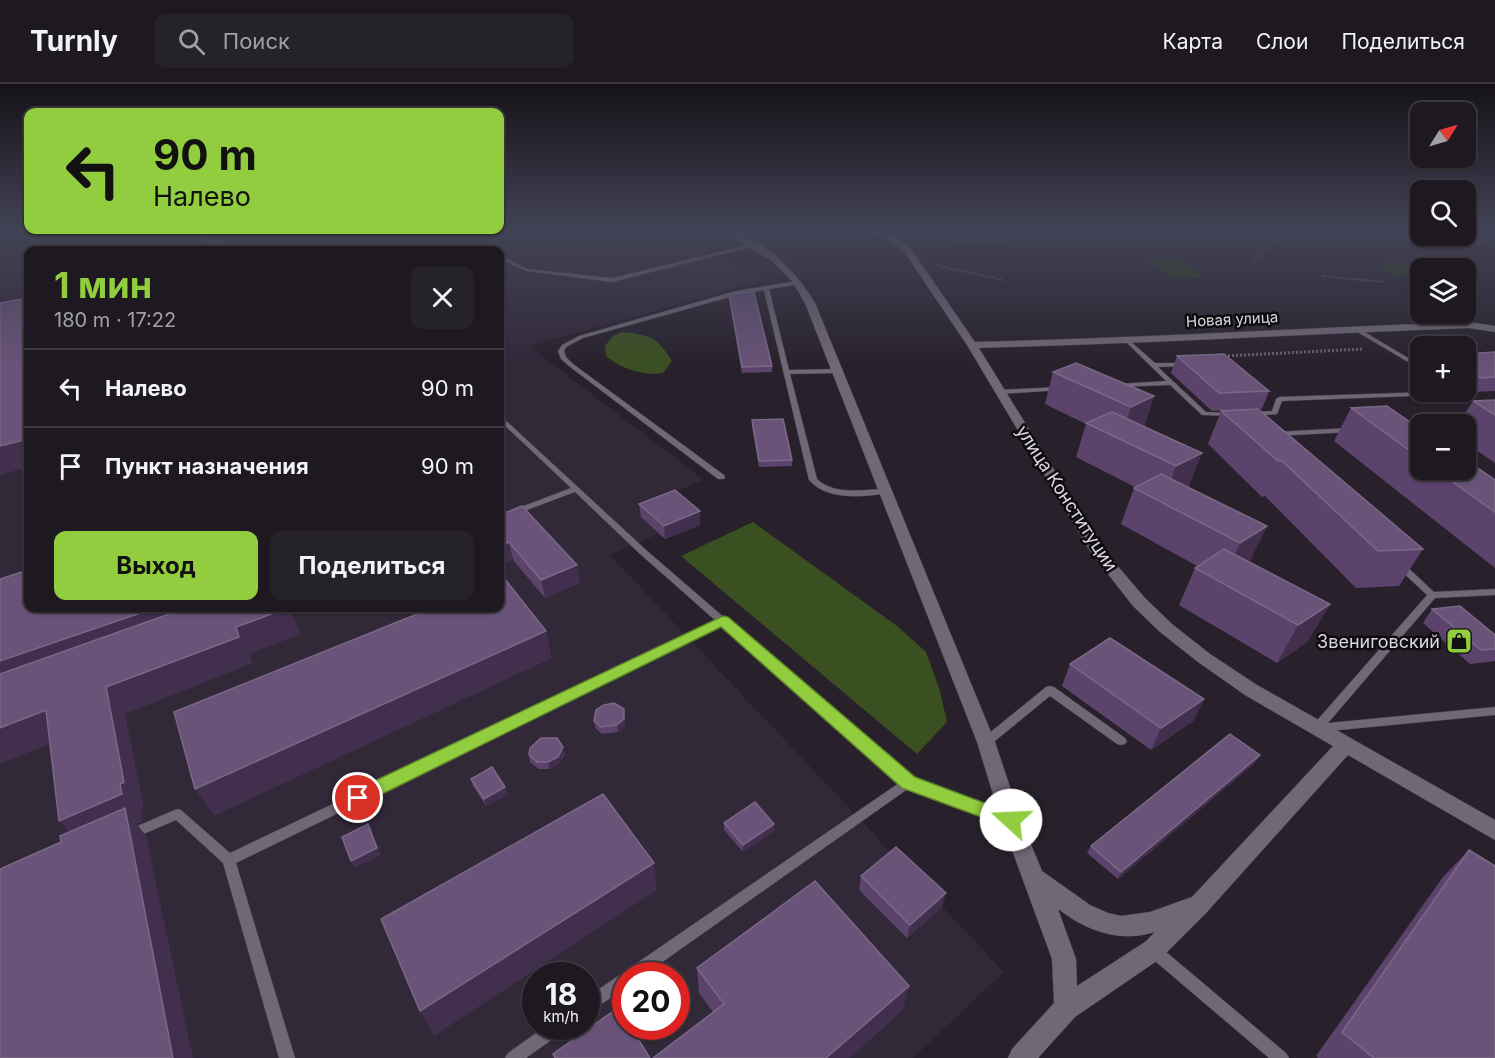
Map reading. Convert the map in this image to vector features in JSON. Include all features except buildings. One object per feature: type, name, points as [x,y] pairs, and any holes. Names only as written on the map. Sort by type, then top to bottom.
[{"type":"street","points":[[792,276],[810,303],[986,742],[1011,820],[1035,877],[1064,959],[1066,1008]]},
{"type":"street","name":"улица Конституции","points":[[925,276],[972,345],[1097,551],[1139,602],[1203,658],[1251,690],[1495,831]]},
{"type":"street","name":"Новая улица","points":[[972,345],[1128,341],[1220,334],[1468,325],[1494,329]]},
{"type":"street","points":[[1021,1058],[1066,1008],[1153,950],[1199,904],[1346,745]]},
{"type":"street","points":[[1035,877],[1067,904],[1099,921],[1132,927],[1157,921],[1199,904]]},
{"type":"lane","points":[[581,276],[612,280],[626,276]]},
{"type":"lane","points":[[721,477],[571,365],[563,358],[561,351],[564,346],[581,337],[736,293],[799,284]]},
{"type":"lane","points":[[766,289],[813,480],[816,485],[832,492],[886,491]]},
{"type":"lane","points":[[1356,329],[1410,361]]},
{"type":"lane","points":[[1128,341],[1204,414],[1216,416],[1275,413],[1280,399],[1410,394]]},
{"type":"lane","points":[[1155,365],[1198,363]]},
{"type":"lane","points":[[786,372],[838,371]]},
{"type":"lane","points":[[1115,386],[1173,383]]},
{"type":"lane","points":[[999,392],[1068,388]]},
{"type":"lane","points":[[504,422],[723,621],[908,783],[1011,820]]},
{"type":"lane","points":[[1267,434],[1359,429]]},
{"type":"lane","points":[[504,516],[576,489]]},
{"type":"lane","points":[[1388,555],[1432,595],[1495,592]]},
{"type":"lane","points":[[1317,728],[1432,595]]},
{"type":"lane","points":[[229,860],[723,621]]},
{"type":"lane","points":[[986,742],[1050,690],[1121,741]]},
{"type":"lane","points":[[1317,728],[1495,711]]},
{"type":"lane","points":[[651,962],[908,783]]},
{"type":"lane","points":[[115,842],[177,814],[229,860],[287,1058]]},
{"type":"lane","points":[[1153,950],[1281,1058]]},
{"type":"lane","points":[[513,1058],[539,1040]]},
{"type":"path","points":[[987,276],[1003,280]]},
{"type":"path","points":[[1327,276],[1384,282]]},
{"type":"path","points":[[1198,363],[1210,357],[1387,348]]},
{"type":"shaded area","points":[[0,276],[24,276],[24,612],[504,612],[504,276],[757,276],[765,280],[529,346],[704,480],[675,492],[702,515],[610,555],[1004,972],[913,1058],[0,1058]]},
{"type":"green space","points":[[1171,276],[1207,278],[1175,279]]},
{"type":"green space","points":[[623,332],[647,336],[662,347],[672,361],[663,373],[633,370],[619,365],[606,356],[605,346],[613,336]]},
{"type":"green space","points":[[753,522],[897,626],[926,652],[940,691],[947,722],[917,754],[681,556]]},
{"type":"place","name":"Звениговский","points":[[1459,641]]},
{"type":"route","points":[[358,798],[723,621],[908,783],[1011,820]]}]
